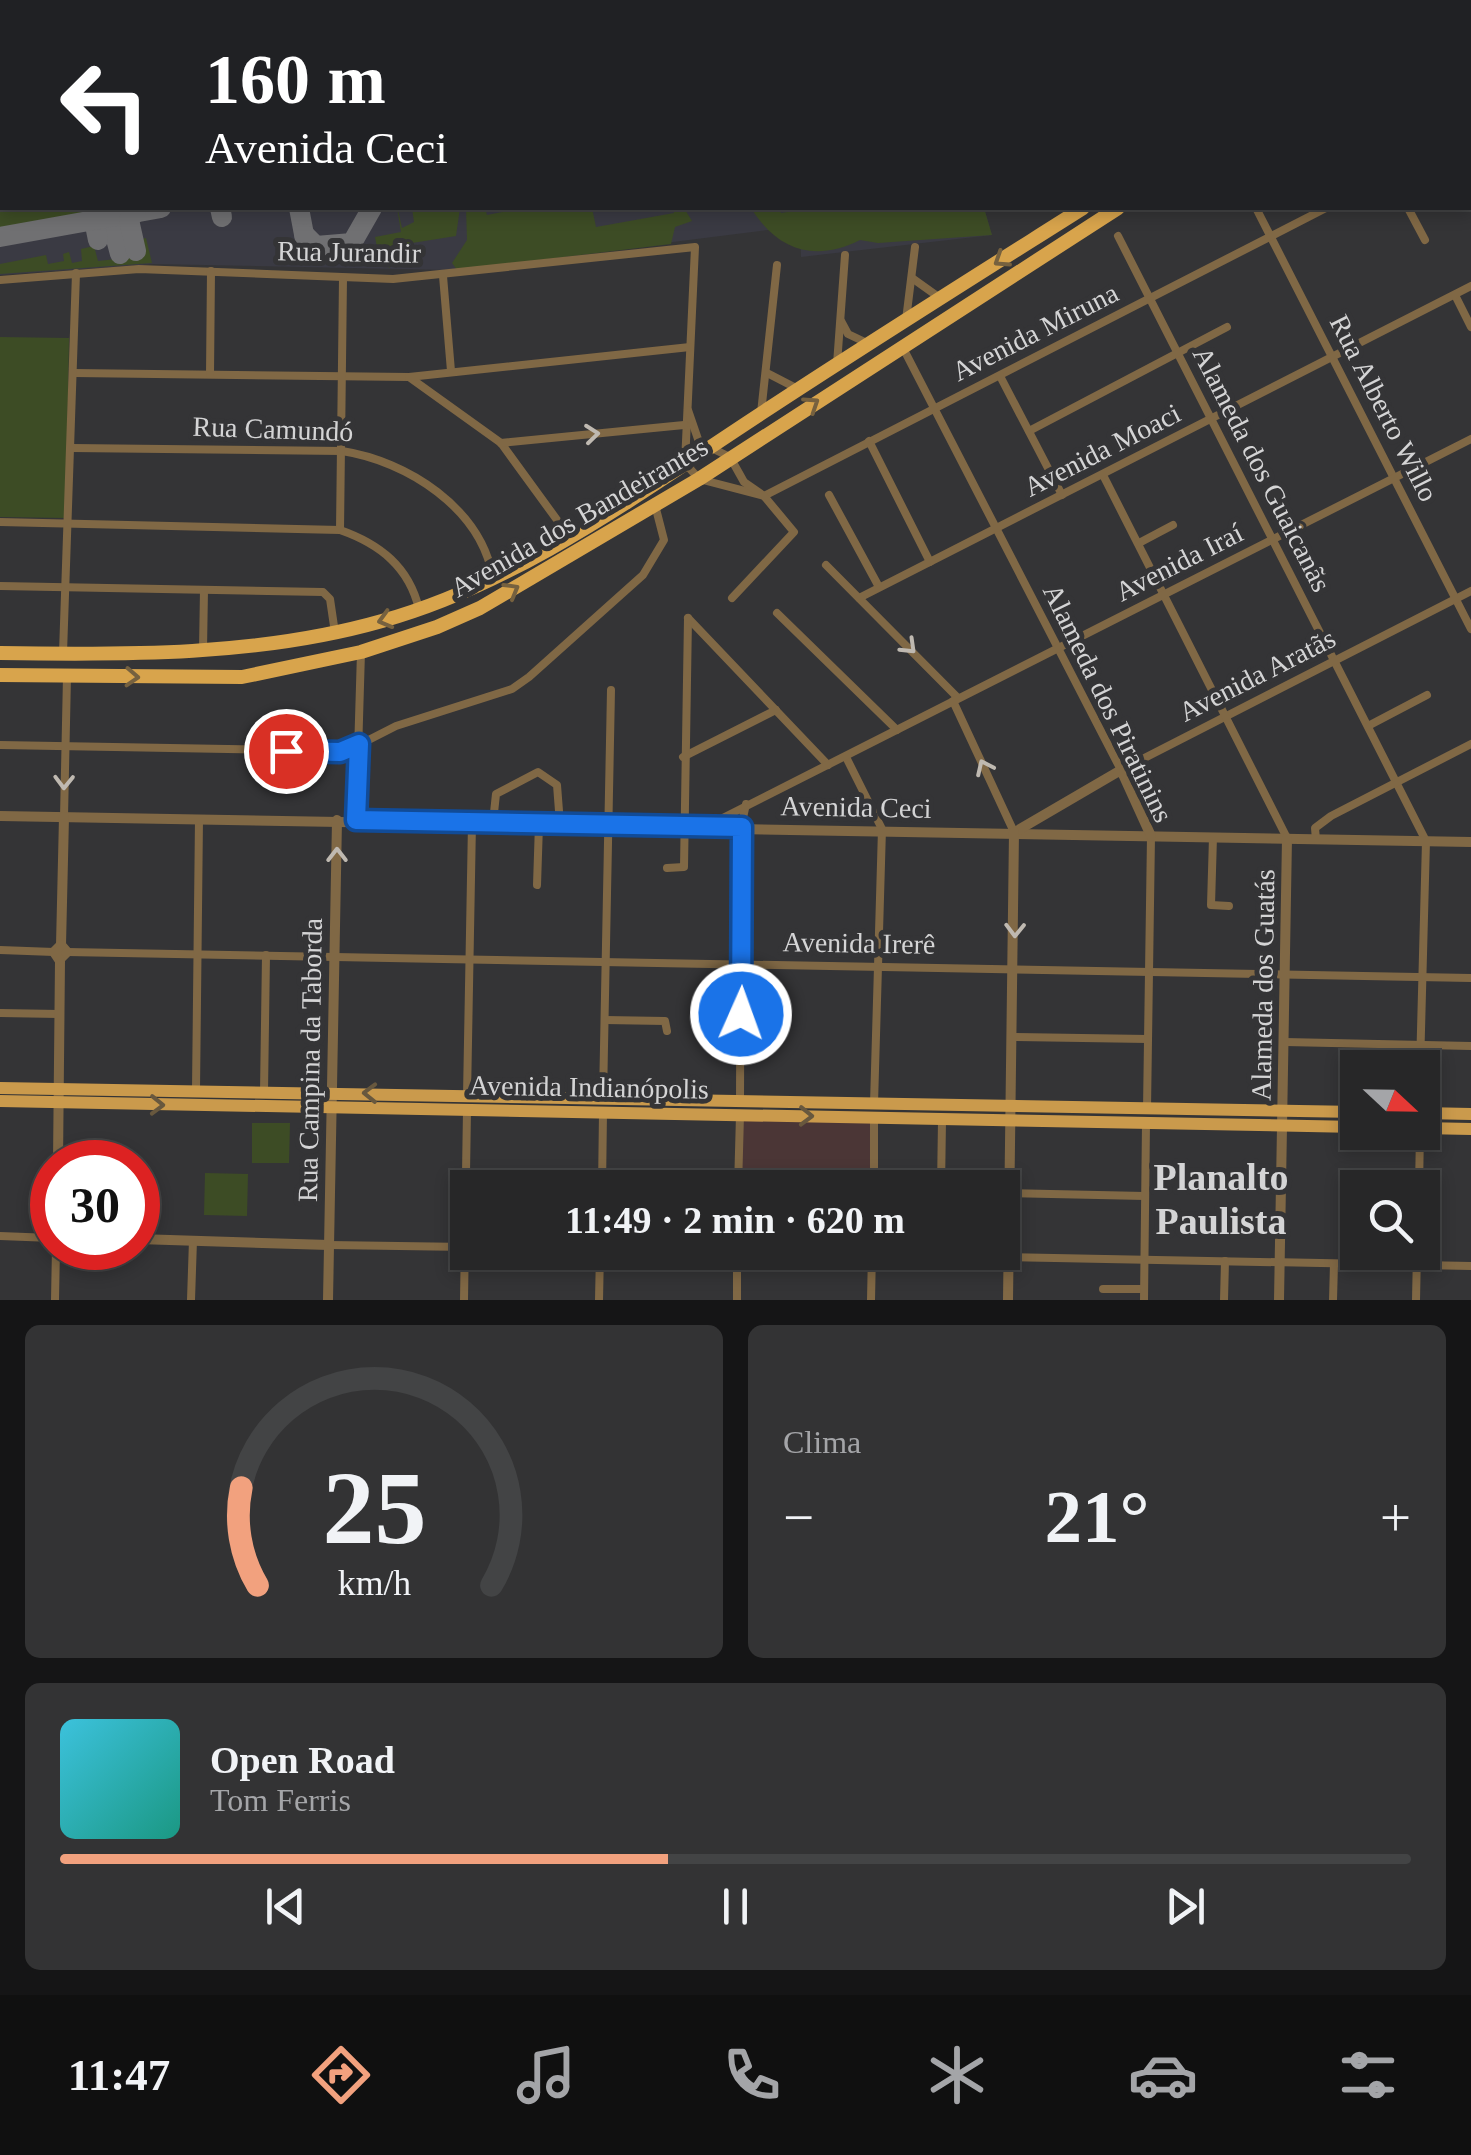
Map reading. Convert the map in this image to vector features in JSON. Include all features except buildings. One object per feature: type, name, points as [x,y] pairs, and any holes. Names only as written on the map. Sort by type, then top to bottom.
[{"type":"highway","name":"Avenida dos Bandeirantes","points":[[0,653],[203,649],[335,633],[419,610],[500,574],[568,535],[1080,210]]},
{"type":"highway","name":"Avenida dos Bandeirantes","points":[[0,675],[242,677],[362,652],[480,608],[699,479],[1115,210]]},
{"type":"main road","name":"Avenida Indianópolis","points":[[0,1088],[60,1096],[332,1108],[467,1103],[603,1105],[1146,1116],[1340,1127]]},
{"type":"main road","name":"Avenida Indianópolis","points":[[0,1102],[196,1090],[332,1092],[467,1103]]},
{"type":"main road","name":"Avenida Indianópolis","points":[[874,1111],[942,1120],[1010,1114]]},
{"type":"main road","name":"Avenida Indianópolis","points":[[1146,1116],[1340,1112]]},
{"type":"main road","points":[[1440,1113],[1471,1114]]},
{"type":"main road","points":[[1440,1130],[1471,1129]]},
{"type":"street","name":"Rua Alberto Willo","points":[[1257,210],[1471,630]]},
{"type":"street","name":"Avenida Miruna","points":[[764,496],[1322,210]]},
{"type":"street","points":[[1409,210],[1425,240]]},
{"type":"street","name":"Alameda dos Guaicanãs","points":[[1118,236],[1426,841],[1421,1050]]},
{"type":"street","points":[[906,320],[914,247]]},
{"type":"street","name":"Rua Jurandir","points":[[0,280],[76,273],[212,271],[343,278],[443,276],[695,248],[690,347]]},
{"type":"street","points":[[836,364],[845,255]]},
{"type":"street","points":[[762,412],[769,374],[777,265]]},
{"type":"street","points":[[210,374],[212,271]]},
{"type":"street","points":[[63,654],[76,273]]},
{"type":"street","points":[[443,276],[451,371]]},
{"type":"street","points":[[340,530],[343,278]]},
{"type":"street","points":[[912,278],[940,298]]},
{"type":"street","name":"Avenida Moaci","points":[[859,598],[1471,286]]},
{"type":"street","points":[[1455,294],[1471,327]]},
{"type":"street","points":[[841,317],[848,334],[868,344]]},
{"type":"street","points":[[1029,430],[1227,327]]},
{"type":"street","name":"Alameda dos Piratinins","points":[[902,346],[1121,770],[1151,836],[1144,1300]]},
{"type":"street","points":[[74,373],[409,377],[690,347],[685,463],[699,479],[764,496]]},
{"type":"street","points":[[769,374],[798,389]]},
{"type":"street","points":[[1000,376],[1062,495]]},
{"type":"street","points":[[409,377],[501,443],[568,535]]},
{"type":"street","points":[[687,406],[694,436],[730,457],[741,475],[791,527],[793,536],[732,598]]},
{"type":"street","points":[[501,443],[684,425]]},
{"type":"street","name":"Avenida Iraí","points":[[705,826],[1471,439]]},
{"type":"street","points":[[869,442],[930,562]]},
{"type":"street","name":"Rua Camundó","points":[[72,448],[342,451],[378,458],[436,490],[500,574]]},
{"type":"street","name":"Alameda dos Guatás","points":[[1103,474],[1287,838],[1279,1300]]},
{"type":"street","points":[[731,487],[741,475]]},
{"type":"street","points":[[828,495],[880,587]]},
{"type":"street","points":[[0,745],[340,752],[396,726],[512,689],[529,678],[650,567],[664,540],[655,505]]},
{"type":"street","points":[[0,522],[340,530],[362,538],[395,561],[415,591],[419,610]]},
{"type":"street","points":[[1138,543],[1174,525]]},
{"type":"street","name":"Rua Camundó","points":[[489,559],[500,574]]},
{"type":"street","points":[[826,565],[956,700],[1014,832],[1009,1170]]},
{"type":"street","points":[[0,586],[323,592],[332,603],[335,633]]},
{"type":"street","points":[[203,649],[204,590]]},
{"type":"street","name":"Avenida Aratãs","points":[[1014,832],[1121,770],[1471,592]]},
{"type":"street","points":[[777,613],[897,730]]},
{"type":"street","points":[[667,868],[684,868],[688,618],[828,766]]},
{"type":"street","points":[[356,820],[362,652]]},
{"type":"street","points":[[59,1140],[67,676]]},
{"type":"street","points":[[602,1170],[611,690]]},
{"type":"street","points":[[1368,726],[1427,695]]},
{"type":"street","points":[[683,757],[776,710]]},
{"type":"street","points":[[1316,840],[1319,824],[1471,744]]},
{"type":"street","points":[[846,757],[882,829],[874,1170]]},
{"type":"street","points":[[492,822],[496,794],[541,772],[552,779],[560,792],[560,824]]},
{"type":"street","points":[[738,1170],[742,827],[746,804]]},
{"type":"street","name":"Avenida Ceci","points":[[0,816],[1471,842]]},
{"type":"street","points":[[196,1090],[200,818]]},
{"type":"street","name":"Rua Campina da Taborda","points":[[328,1300],[337,820]]},
{"type":"street","points":[[467,1170],[472,823]]},
{"type":"street","points":[[537,885],[539,824]]},
{"type":"street","points":[[1213,837],[1211,906],[1229,906]]},
{"type":"street","name":"Avenida Irerê","points":[[0,950],[1471,978]]},
{"type":"street","points":[[264,1092],[266,955]]},
{"type":"street","points":[[0,1013],[60,1014]]},
{"type":"street","points":[[605,1020],[651,1021]]},
{"type":"street","points":[[1012,1037],[1148,1039]]},
{"type":"street","points":[[1285,1042],[1471,1046]]},
{"type":"street","points":[[941,1170],[942,1120]]},
{"type":"street","points":[[1020,1193],[1145,1196]]},
{"type":"street","points":[[0,1236],[30,1237]]},
{"type":"street","points":[[160,1239],[450,1247]]},
{"type":"street","points":[[191,1300],[192,1240]]},
{"type":"street","points":[[1020,1256],[1340,1264]]},
{"type":"street","points":[[1224,1261],[1224,1300]]},
{"type":"street","points":[[1333,1300],[1334,1264]]},
{"type":"street","points":[[1440,1265],[1471,1266]]},
{"type":"street","points":[[55,1300],[56,1270]]},
{"type":"street","points":[[464,1300],[465,1270]]},
{"type":"street","points":[[600,1270],[600,1300]]},
{"type":"street","points":[[737,1270],[737,1300]]},
{"type":"street","points":[[871,1300],[872,1270]]},
{"type":"street","points":[[1008,1300],[1009,1270]]},
{"type":"street","points":[[1416,1270],[1416,1300]]},
{"type":"street","points":[[1103,1288],[1144,1289]]},
{"type":"shaded area","points":[[0,210],[985,210],[992,235],[801,257],[800,226],[451,270],[152,264],[0,275]]},
{"type":"shaded area","points":[[742,1118],[872,1122],[871,1170],[741,1170]]},
{"type":"green space","points":[[0,210],[94,210],[0,229]]},
{"type":"green space","points":[[397,210],[402,228],[414,222],[412,210],[460,210],[456,236],[387,247],[390,268],[380,263],[375,237],[401,232]]},
{"type":"green space","points":[[466,210],[486,210],[487,215],[513,210],[592,210],[596,227],[674,213],[673,210],[685,210],[692,221],[675,227],[671,244],[457,270],[452,263],[467,240]]},
{"type":"green space","points":[[752,210],[985,210],[992,235],[878,243],[860,240],[827,251],[812,251],[785,243]]},
{"type":"green space","points":[[146,238],[152,263],[0,274],[0,264],[46,255],[48,264],[64,261],[63,254],[69,252],[72,263],[82,261],[81,249],[94,246],[98,261],[143,256],[141,239]]},
{"type":"green space","points":[[0,337],[69,338],[66,518],[0,517]]},
{"type":"green space","points":[[252,1123],[290,1123],[289,1163],[252,1163]]},
{"type":"green space","points":[[205,1173],[248,1174],[247,1216],[204,1215]]},
{"type":"taxiway","points":[[0,237],[150,210]]},
{"type":"taxiway","points":[[220,210],[222,217]]},
{"type":"taxiway","points":[[299,210],[306,245]]},
{"type":"taxiway","points":[[304,234],[316,246],[352,243],[371,210]]},
{"type":"taxiway","points":[[136,211],[129,220],[136,251]]},
{"type":"taxiway","points":[[117,215],[112,224],[120,254]]},
{"type":"taxiway","points":[[94,220],[98,240]]},
{"type":"district","name":"Planalto Paulista","points":[[1221,1199]]},
{"type":"route","points":[[286,751],[340,752],[359,744],[356,820],[742,827],[741,1014]]}]
